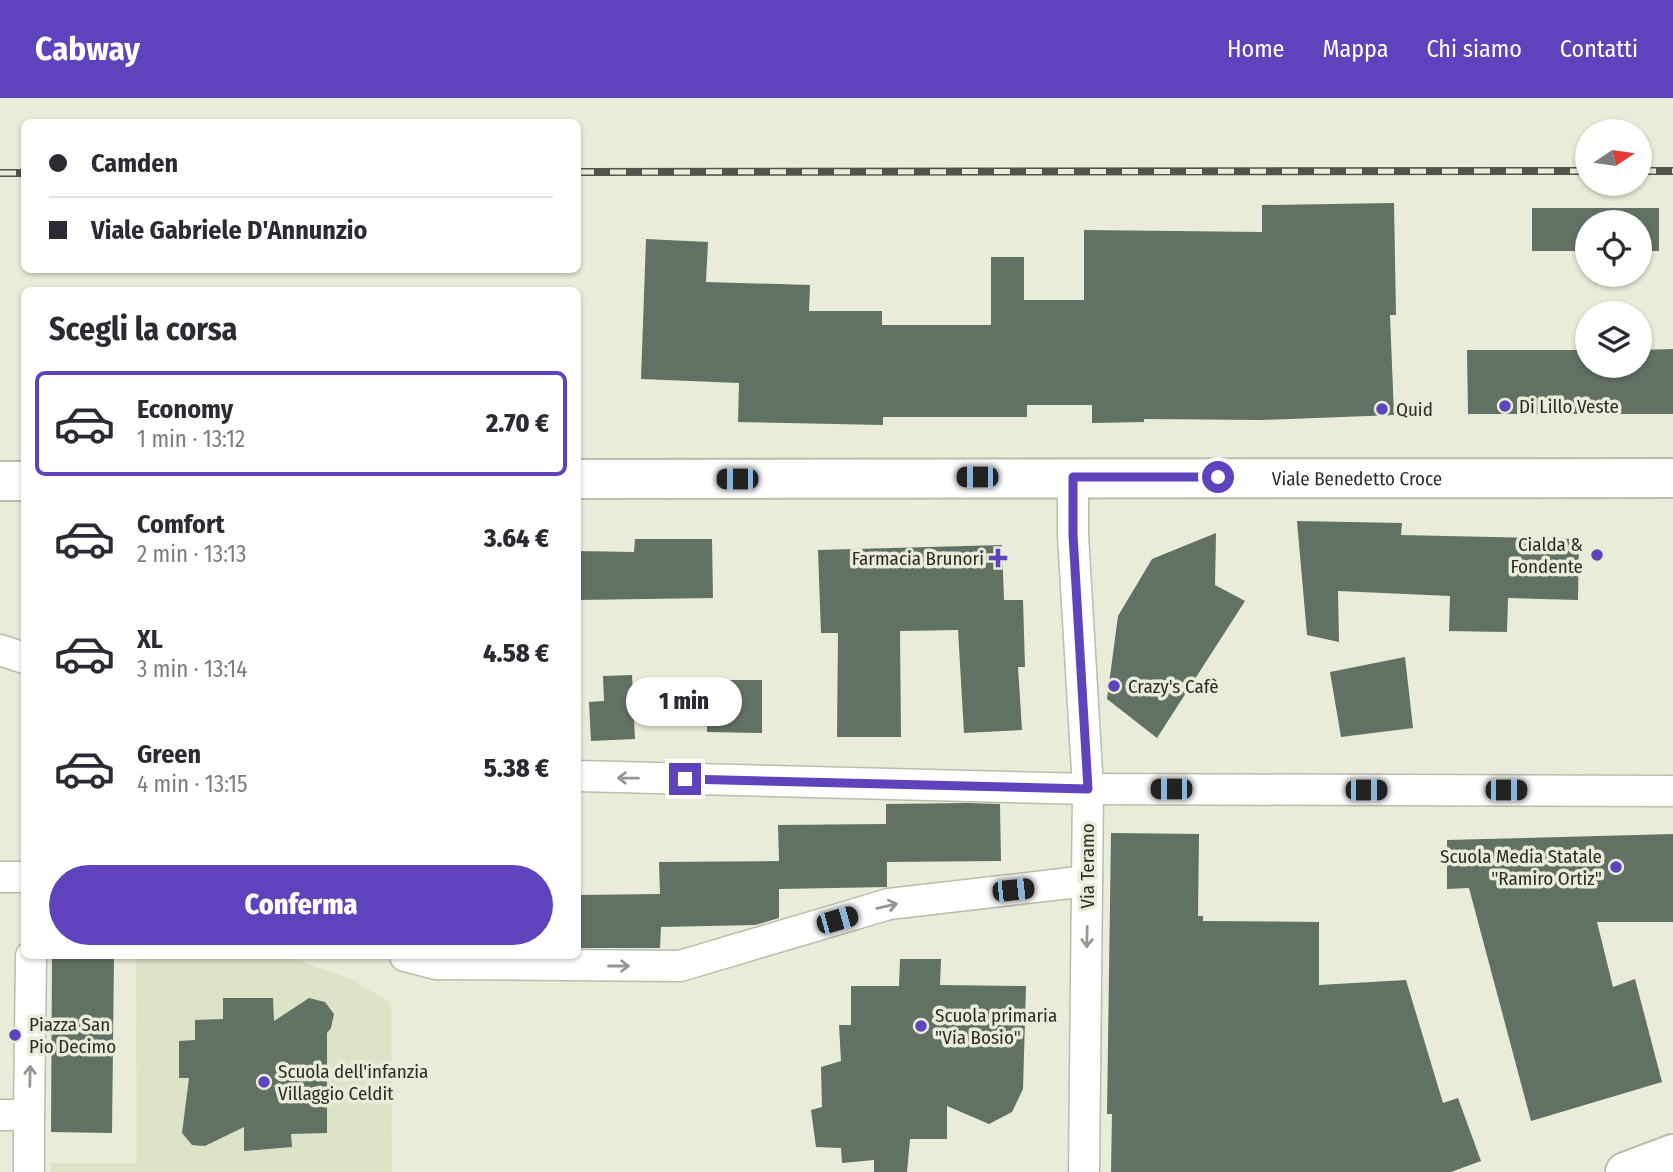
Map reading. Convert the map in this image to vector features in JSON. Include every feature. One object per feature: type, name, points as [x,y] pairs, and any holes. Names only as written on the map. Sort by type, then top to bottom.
[{"type":"main road","name":"Viale Benedetto Croce","points":[[581,479],[1673,478]]},
{"type":"main road","points":[[0,481],[21,481]]},
{"type":"main road","points":[[1625,1172],[1673,1154]]},
{"type":"street","name":"Via Teramo","points":[[1073,477],[1073,535],[1088,789],[1084,1172]]},
{"type":"street","points":[[0,650],[21,657]]},
{"type":"street","points":[[581,776],[1088,789],[1673,791]]},
{"type":"street","points":[[0,877],[21,877]]},
{"type":"street","points":[[417,959],[436,964],[680,967],[889,904],[1087,881]]},
{"type":"street","points":[[29,1172],[31,959]]},
{"type":"street","points":[[0,1115],[29,1115]]},
{"type":"shaded area","name":"Scuola dell'infanzia Villaggio Celdit","points":[[136,959],[294,959],[349,978],[391,1003],[392,1172],[50,1172],[50,1163],[137,1163]]},
{"type":"building","points":[[1394,203],[1396,315],[1390,315],[1394,415],[1262,420],[1144,419],[1144,422],[1092,423],[1092,405],[1027,405],[1027,417],[883,417],[883,425],[738,422],[739,383],[641,379],[646,239],[708,242],[706,282],[810,285],[809,311],[882,311],[882,325],[991,325],[991,257],[1024,257],[1024,300],[1084,300],[1084,230],[1262,232],[1262,205]]},
{"type":"building","points":[[1532,208],[1659,208],[1659,251],[1652,251],[1652,210],[1575,210],[1575,251],[1532,251]]},
{"type":"building","points":[[1673,349],[1673,414],[1468,414],[1467,350],[1575,350],[1575,378],[1652,378],[1652,350]]},
{"type":"building","points":[[1297,521],[1402,523],[1401,535],[1579,539],[1578,600],[1508,598],[1507,632],[1449,631],[1450,596],[1338,591],[1339,642],[1307,635]]},
{"type":"building","points":[[1216,533],[1215,585],[1245,601],[1157,738],[1107,699],[1118,616],[1152,559]]},
{"type":"building","points":[[635,539],[712,539],[713,598],[581,600],[581,551],[634,552]]},
{"type":"building","points":[[1002,545],[1004,600],[1023,600],[1025,667],[1018,667],[1022,730],[964,733],[958,630],[900,631],[901,737],[837,737],[838,633],[821,633],[818,550]]},
{"type":"building","points":[[1405,657],[1413,728],[1341,737],[1330,672]]},
{"type":"building","points":[[632,675],[635,739],[591,741],[589,702],[604,701],[603,676]]},
{"type":"building","points":[[707,680],[762,680],[762,733],[707,732]]},
{"type":"building","points":[[886,804],[1000,804],[1001,861],[887,862],[887,887],[779,889],[779,918],[755,925],[661,927],[660,948],[581,948],[581,895],[660,894],[659,862],[779,861],[778,825],[886,824]]},
{"type":"building","points":[[1111,833],[1199,834],[1198,916],[1203,916],[1203,921],[1319,922],[1319,985],[1406,980],[1443,1103],[1458,1098],[1481,1161],[1451,1172],[1111,1172],[1112,1114],[1107,1114]]},
{"type":"building","points":[[1673,834],[1673,922],[1597,922],[1613,987],[1635,979],[1662,1082],[1531,1121],[1469,888],[1447,889],[1447,840]]},
{"type":"building","points":[[52,959],[114,959],[112,1133],[51,1132]]},
{"type":"building","points":[[900,959],[941,959],[940,985],[1026,986],[1023,1089],[1012,1112],[989,1124],[947,1106],[947,1139],[910,1139],[907,1172],[874,1172],[874,1160],[842,1163],[841,1148],[816,1147],[811,1110],[822,1107],[821,1067],[841,1061],[839,1025],[851,1025],[851,986],[899,986]]},
{"type":"building","points":[[223,998],[273,998],[274,1021],[309,998],[325,1002],[334,1014],[327,1033],[327,1133],[291,1134],[292,1147],[244,1151],[244,1127],[205,1146],[192,1145],[182,1133],[189,1078],[179,1078],[179,1041],[195,1040],[195,1020],[223,1019]]},
{"type":"railway","points":[[581,172],[1575,171]]},
{"type":"railway","points":[[1652,171],[1673,171]]},
{"type":"railway","points":[[0,173],[21,173]]},
{"type":"place","name":"Di Lillo Veste","points":[[1505,406]]},
{"type":"place","name":"Quid","points":[[1382,409]]},
{"type":"place","name":"Cialda & Fondente","points":[[1597,555]]},
{"type":"place","name":"Farmacia Brunori","points":[[998,558]]},
{"type":"place","name":"Crazy's Cafè","points":[[1114,686]]},
{"type":"place","name":"Scuola Media Statale \"Ramiro Ortiz\"","points":[[1616,867]]},
{"type":"place","name":"Scuola primaria \"Via Bosio\"","points":[[921,1026]]},
{"type":"place","name":"Piazza San Pio Decimo","points":[[15,1035]]},
{"type":"place","name":"Scuola dell'infanzia Villaggio Celdit","points":[[264,1082]]},
{"type":"route","points":[[685,779],[1088,789],[1073,535],[1073,477],[1218,477]]}]
